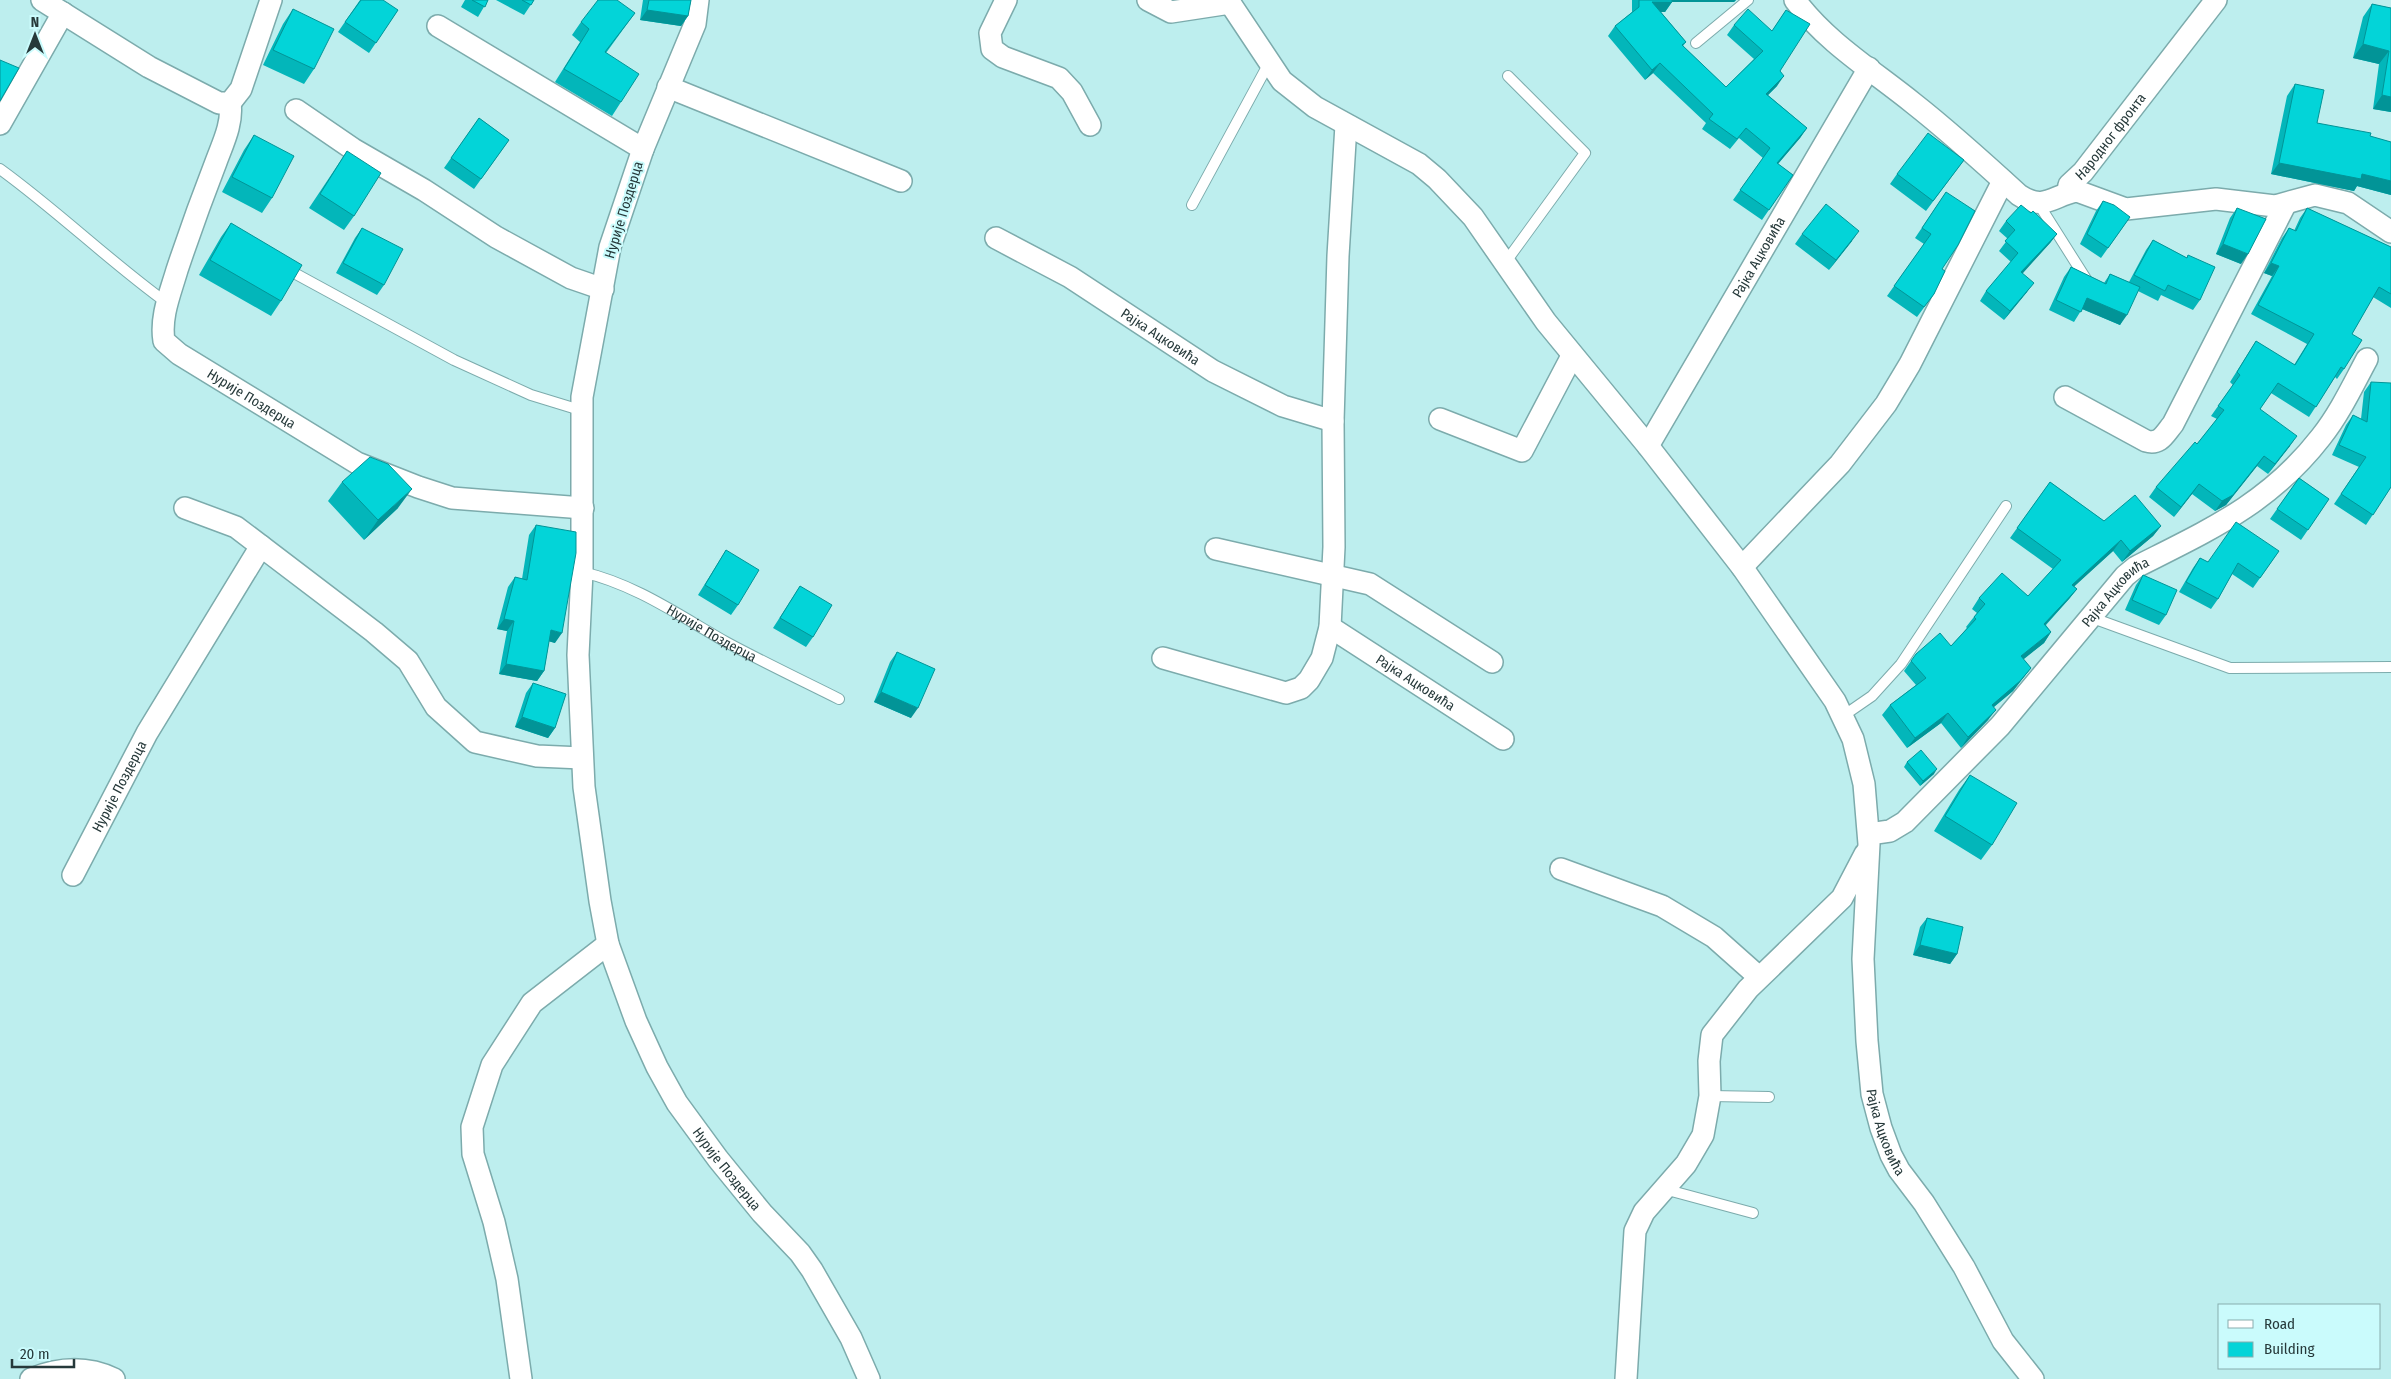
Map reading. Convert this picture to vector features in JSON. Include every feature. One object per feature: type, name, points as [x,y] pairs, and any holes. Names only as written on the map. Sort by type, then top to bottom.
[{"type":"street","points":[[42,0],[181,85],[219,103],[230,103]]},
{"type":"street","name":"Нурије Поздерца","points":[[271,0],[241,89],[230,103],[232,114],[226,134],[188,235],[167,303],[162,331],[164,342],[180,354],[357,463],[452,498],[583,508]]},
{"type":"street","name":"Нурије Поздерца","points":[[698,0],[695,24],[643,149],[610,247],[580,410],[583,508],[578,655],[582,758],[600,901],[608,944],[623,989],[647,1046],[678,1103],[736,1182],[812,1270],[851,1338],[869,1379]]},
{"type":"street","points":[[1006,0],[990,33],[992,49],[1003,57],[1059,78],[1072,92],[1090,125]]},
{"type":"street","name":"Рајка Ацковића","points":[[1148,0],[1171,12],[1229,1],[1282,81],[1298,94],[1346,125],[1418,164],[1437,179],[1473,217],[1572,356],[1648,446],[1742,567],[1821,679],[1843,716],[1853,739],[1862,771],[1869,839],[1863,959],[1867,1041],[1872,1094],[1881,1128],[1899,1170],[1924,1203],[1960,1259],[2003,1341],[2033,1379]]},
{"type":"street","points":[[1795,0],[1806,15],[1826,34],[1974,153],[2019,196],[2029,202],[2038,203],[2054,200],[2068,192]]},
{"type":"street","name":"Народног фронта","points":[[2216,0],[2083,172],[2069,185],[2068,192],[2077,191],[2084,193],[2126,209],[2216,199],[2259,205],[2285,205],[2314,195],[2348,203],[2391,232]]},
{"type":"street","points":[[0,124],[63,13]]},
{"type":"street","name":"Нурије Поздерца","points":[[438,26],[643,149]]},
{"type":"street","name":"Рајка Ацковића","points":[[1648,446],[1869,68]]},
{"type":"street","points":[[668,87],[901,182]]},
{"type":"street","points":[[296,110],[353,148],[424,190],[496,237],[571,278],[603,289]]},
{"type":"street","points":[[1163,658],[1286,693],[1292,693],[1309,680],[1318,667],[1327,643],[1330,627],[1332,574],[1333,421],[1338,256],[1346,125]]},
{"type":"street","points":[[1742,567],[1840,464],[1886,404],[1910,364],[2004,181]]},
{"type":"street","points":[[2065,398],[2146,441],[2154,443],[2160,440],[2173,424],[2285,205]]},
{"type":"street","name":"Рајка Ацковића","points":[[996,238],[1070,277],[1213,371],[1283,406],[1333,421]]},
{"type":"street","points":[[1440,419],[1522,451],[1572,356]]},
{"type":"street","name":"Рајка Ацковића","points":[[1869,839],[1890,831],[1905,822],[2000,726],[2089,616],[2113,588],[2136,567],[2219,525],[2244,510],[2282,481],[2326,429],[2367,359]]},
{"type":"street","points":[[185,508],[236,527],[374,632],[408,661],[436,707],[475,742],[537,756],[582,758]]},
{"type":"street","name":"Нурије Поздерца","points":[[73,875],[147,733],[261,546]]},
{"type":"street","points":[[1216,549],[1370,584],[1492,662]]},
{"type":"street","name":"Рајка Ацковића","points":[[1330,627],[1503,740]]},
{"type":"street","points":[[1626,1379],[1635,1231],[1644,1212],[1686,1164],[1703,1135],[1710,1096],[1709,1061],[1712,1035],[1735,1003],[1759,977],[1842,898],[1869,839]]},
{"type":"street","points":[[1561,869],[1662,906],[1714,937],[1759,977]]},
{"type":"street","points":[[521,1379],[507,1279],[494,1222],[473,1154],[472,1127],[492,1065],[532,1004],[608,944]]},
{"type":"street","points":[[31,1379],[48,1373],[72,1370],[94,1372],[114,1379]]},
{"type":"lane","points":[[1696,43],[1748,0]]},
{"type":"lane","points":[[1192,205],[1269,64]]},
{"type":"lane","points":[[1506,263],[1586,154],[1508,76]]},
{"type":"lane","points":[[0,169],[26,187],[127,274],[167,303]]},
{"type":"lane","points":[[2038,203],[2086,280]]},
{"type":"lane","points":[[296,274],[454,360],[531,395],[580,410]]},
{"type":"lane","points":[[1843,716],[1872,696],[1901,664],[2006,506]]},
{"type":"lane","name":"Нурије Поздерца","points":[[582,572],[604,577],[638,591],[728,643],[839,699]]},
{"type":"lane","points":[[2089,616],[2230,668],[2391,667]]},
{"type":"lane","points":[[1710,1096],[1769,1097]]},
{"type":"lane","points":[[1664,1189],[1753,1213]]},
{"type":"building","points":[[361,0],[383,0],[398,10],[376,43],[345,22]]},
{"type":"building","points":[[472,0],[488,0],[485,7]]},
{"type":"building","points":[[522,0],[534,0],[531,5]]},
{"type":"building","points":[[598,0],[617,0],[635,13],[605,52],[639,74],[621,102],[564,69],[589,29],[581,22]]},
{"type":"building","points":[[649,0],[691,0],[688,16],[647,10]]},
{"type":"building","points":[[1639,0],[1672,0],[1672,2],[1652,2],[1686,42],[1682,45],[1726,87],[1763,51],[1734,25],[1748,9],[1772,31],[1786,10],[1810,24],[1780,71],[1784,76],[1766,94],[1807,128],[1777,163],[1793,175],[1769,210],[1740,190],[1770,148],[1746,128],[1737,139],[1709,119],[1713,114],[1660,63],[1652,70],[1615,26],[1639,7]]},
{"type":"building","points":[[2372,4],[2391,8],[2391,97],[2382,95],[2389,51],[2363,44]]},
{"type":"building","points":[[293,9],[334,29],[314,69],[273,50]]},
{"type":"building","points":[[0,60],[19,68],[0,101]]},
{"type":"building","points":[[2295,84],[2324,90],[2317,123],[2371,133],[2370,136],[2391,142],[2391,181],[2362,174],[2361,179],[2279,163]]},
{"type":"building","points":[[479,118],[509,140],[481,179],[451,158]]},
{"type":"building","points":[[1928,133],[1964,160],[1933,201],[1897,174]]},
{"type":"building","points":[[254,135],[294,156],[272,198],[232,177]]},
{"type":"building","points":[[347,151],[381,173],[354,216],[320,194]]},
{"type":"building","points":[[1946,192],[1975,211],[1958,245],[1942,269],[1945,271],[1934,294],[1924,307],[1894,286],[1931,234],[1922,228]]},
{"type":"building","points":[[2103,201],[2114,205],[2130,217],[2108,248],[2087,234]]},
{"type":"building","points":[[1826,204],[1859,231],[1836,260],[1802,234]]},
{"type":"building","points":[[2021,205],[2031,213],[2033,211],[2057,234],[2021,272],[2034,283],[2010,311],[1986,291],[2018,253],[2005,241],[2015,230],[2006,221]]},
{"type":"building","points":[[2237,208],[2266,219],[2248,254],[2223,244]]},
{"type":"building","points":[[2307,208],[2391,247],[2391,294],[2379,287],[2352,334],[2362,340],[2344,369],[2341,367],[2316,407],[2278,383],[2260,409],[2297,436],[2275,464],[2264,456],[2233,495],[2222,501],[2199,484],[2181,507],[2156,487],[2195,442],[2197,444],[2224,410],[2218,406],[2240,375],[2237,372],[2256,341],[2295,365],[2314,334],[2258,305],[2279,266],[2271,263],[2289,228],[2296,231]]},
{"type":"building","points":[[231,223],[302,265],[281,301],[210,260]]},
{"type":"building","points":[[362,228],[403,249],[384,285],[343,263]]},
{"type":"building","points":[[2153,240],[2187,258],[2188,255],[2215,267],[2200,300],[2168,285],[2165,291],[2134,275]]},
{"type":"building","points":[[2071,267],[2106,284],[2110,274],[2140,287],[2127,315],[2087,298],[2081,312],[2056,300]]},
{"type":"building","points":[[2371,382],[2391,383],[2391,487],[2373,515],[2341,494],[2366,457],[2339,445],[2353,415],[2367,422]]},
{"type":"building","points":[[370,457],[388,464],[412,489],[378,520],[342,482]]},
{"type":"building","points":[[2299,478],[2329,499],[2308,530],[2277,509]]},
{"type":"building","points":[[2050,482],[2104,521],[2135,495],[2161,526],[2130,551],[2121,540],[2072,585],[2077,589],[2044,624],[2051,632],[2021,656],[2031,668],[2020,681],[1992,705],[1996,710],[1968,737],[1948,713],[1915,738],[1890,705],[1926,678],[1911,661],[1916,654],[1940,633],[1951,646],[1976,619],[1974,617],[1985,604],[1979,598],[2002,573],[2028,596],[2061,560],[2017,528]]},
{"type":"building","points":[[2236,522],[2279,551],[2260,578],[2238,563],[2218,599],[2186,582],[2200,558],[2208,562]]},
{"type":"building","points":[[536,525],[576,532],[576,553],[562,633],[551,630],[544,671],[506,664],[514,621],[504,619],[515,577],[527,580]]},
{"type":"building","points":[[726,550],[759,570],[738,605],[705,585]]},
{"type":"building","points":[[2143,575],[2177,590],[2166,615],[2132,600]]},
{"type":"building","points":[[800,586],[832,605],[813,637],[780,618]]},
{"type":"building","points":[[897,652],[935,669],[918,708],[881,692]]},
{"type":"building","points":[[533,683],[566,694],[555,728],[522,717]]},
{"type":"building","points":[[1921,750],[1937,769],[1923,781],[1907,762]]},
{"type":"building","points":[[1970,775],[2017,803],[1992,845],[1945,816]]},
{"type":"building","points":[[1927,918],[1963,927],[1957,954],[1920,945]]}]
